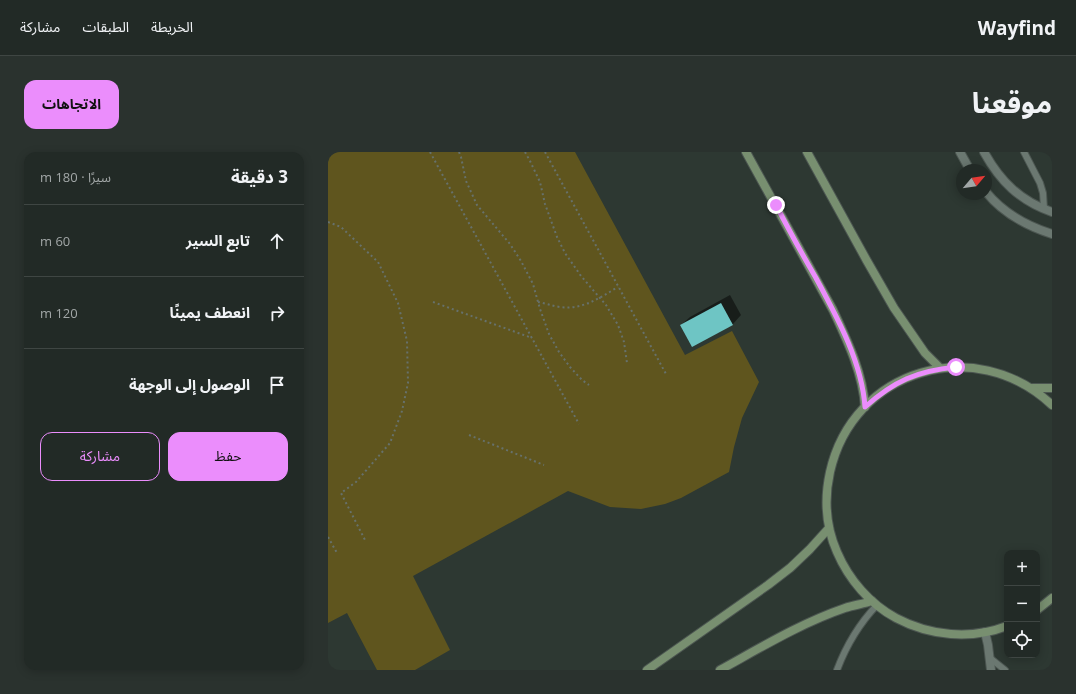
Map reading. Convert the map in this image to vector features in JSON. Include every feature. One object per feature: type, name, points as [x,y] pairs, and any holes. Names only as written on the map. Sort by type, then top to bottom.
[{"type":"main road","points":[[746,152],[833,310],[854,358],[864,394],[865,407]]},
{"type":"main road","points":[[807,152],[894,308],[925,353],[940,368]]},
{"type":"main road","points":[[1004,627],[969,635],[936,632],[920,629],[905,623],[890,615],[874,603],[849,576],[834,545],[829,528],[827,512],[826,496],[828,479],[837,447],[854,419],[865,407],[887,389],[899,381],[912,376],[940,368],[956,367],[987,370],[1003,374],[1017,380],[1031,388],[1052,405]]},
{"type":"main road","points":[[1031,388],[1052,388]]},
{"type":"main road","points":[[647,670],[790,568],[829,528]]},
{"type":"main road","points":[[1040,608],[1052,598]]},
{"type":"main road","points":[[720,670],[816,619],[846,608],[874,603]]},
{"type":"street","points":[[960,152],[967,164]]},
{"type":"street","points":[[984,152],[996,173],[1006,184],[1031,203],[1048,210]]},
{"type":"street","points":[[992,199],[1022,222],[1052,234]]},
{"type":"street","points":[[985,632],[991,670]]},
{"type":"lane","points":[[1024,152],[1040,183],[1048,210]]},
{"type":"lane","points":[[837,670],[846,650],[874,603]]},
{"type":"lane","points":[[990,658],[1005,670]]},
{"type":"path","points":[[430,152],[579,424]]},
{"type":"path","points":[[459,152],[466,181],[477,205],[510,244],[521,261],[533,284],[549,334],[559,352],[570,367],[589,385]]},
{"type":"path","points":[[525,152],[540,182],[545,204],[557,238],[565,253],[581,276],[606,305],[618,325],[624,342],[627,363]]},
{"type":"path","points":[[545,152],[666,374]]},
{"type":"path","points":[[328,222],[341,228],[378,262],[398,303],[407,341],[408,383],[402,411],[390,443],[356,482],[341,493],[366,540]]},
{"type":"path","points":[[538,302],[560,307],[578,307],[600,298],[618,287]]},
{"type":"path","points":[[433,302],[532,338]]},
{"type":"path","points":[[469,435],[544,465]]},
{"type":"path","points":[[328,537],[337,553]]},
{"type":"shaded area","points":[[328,152],[575,152],[685,355],[732,331],[759,382],[742,418],[729,472],[681,498],[665,504],[641,509],[610,507],[568,491],[413,576],[450,650],[415,670],[377,670],[347,613],[328,623]]},
{"type":"building","points":[[721,303],[733,325],[692,347],[680,325]]},
{"type":"route","points":[[776,205],[833,310],[844,334],[854,358],[864,394],[865,407],[875,397],[899,381],[926,371],[956,367]]}]
